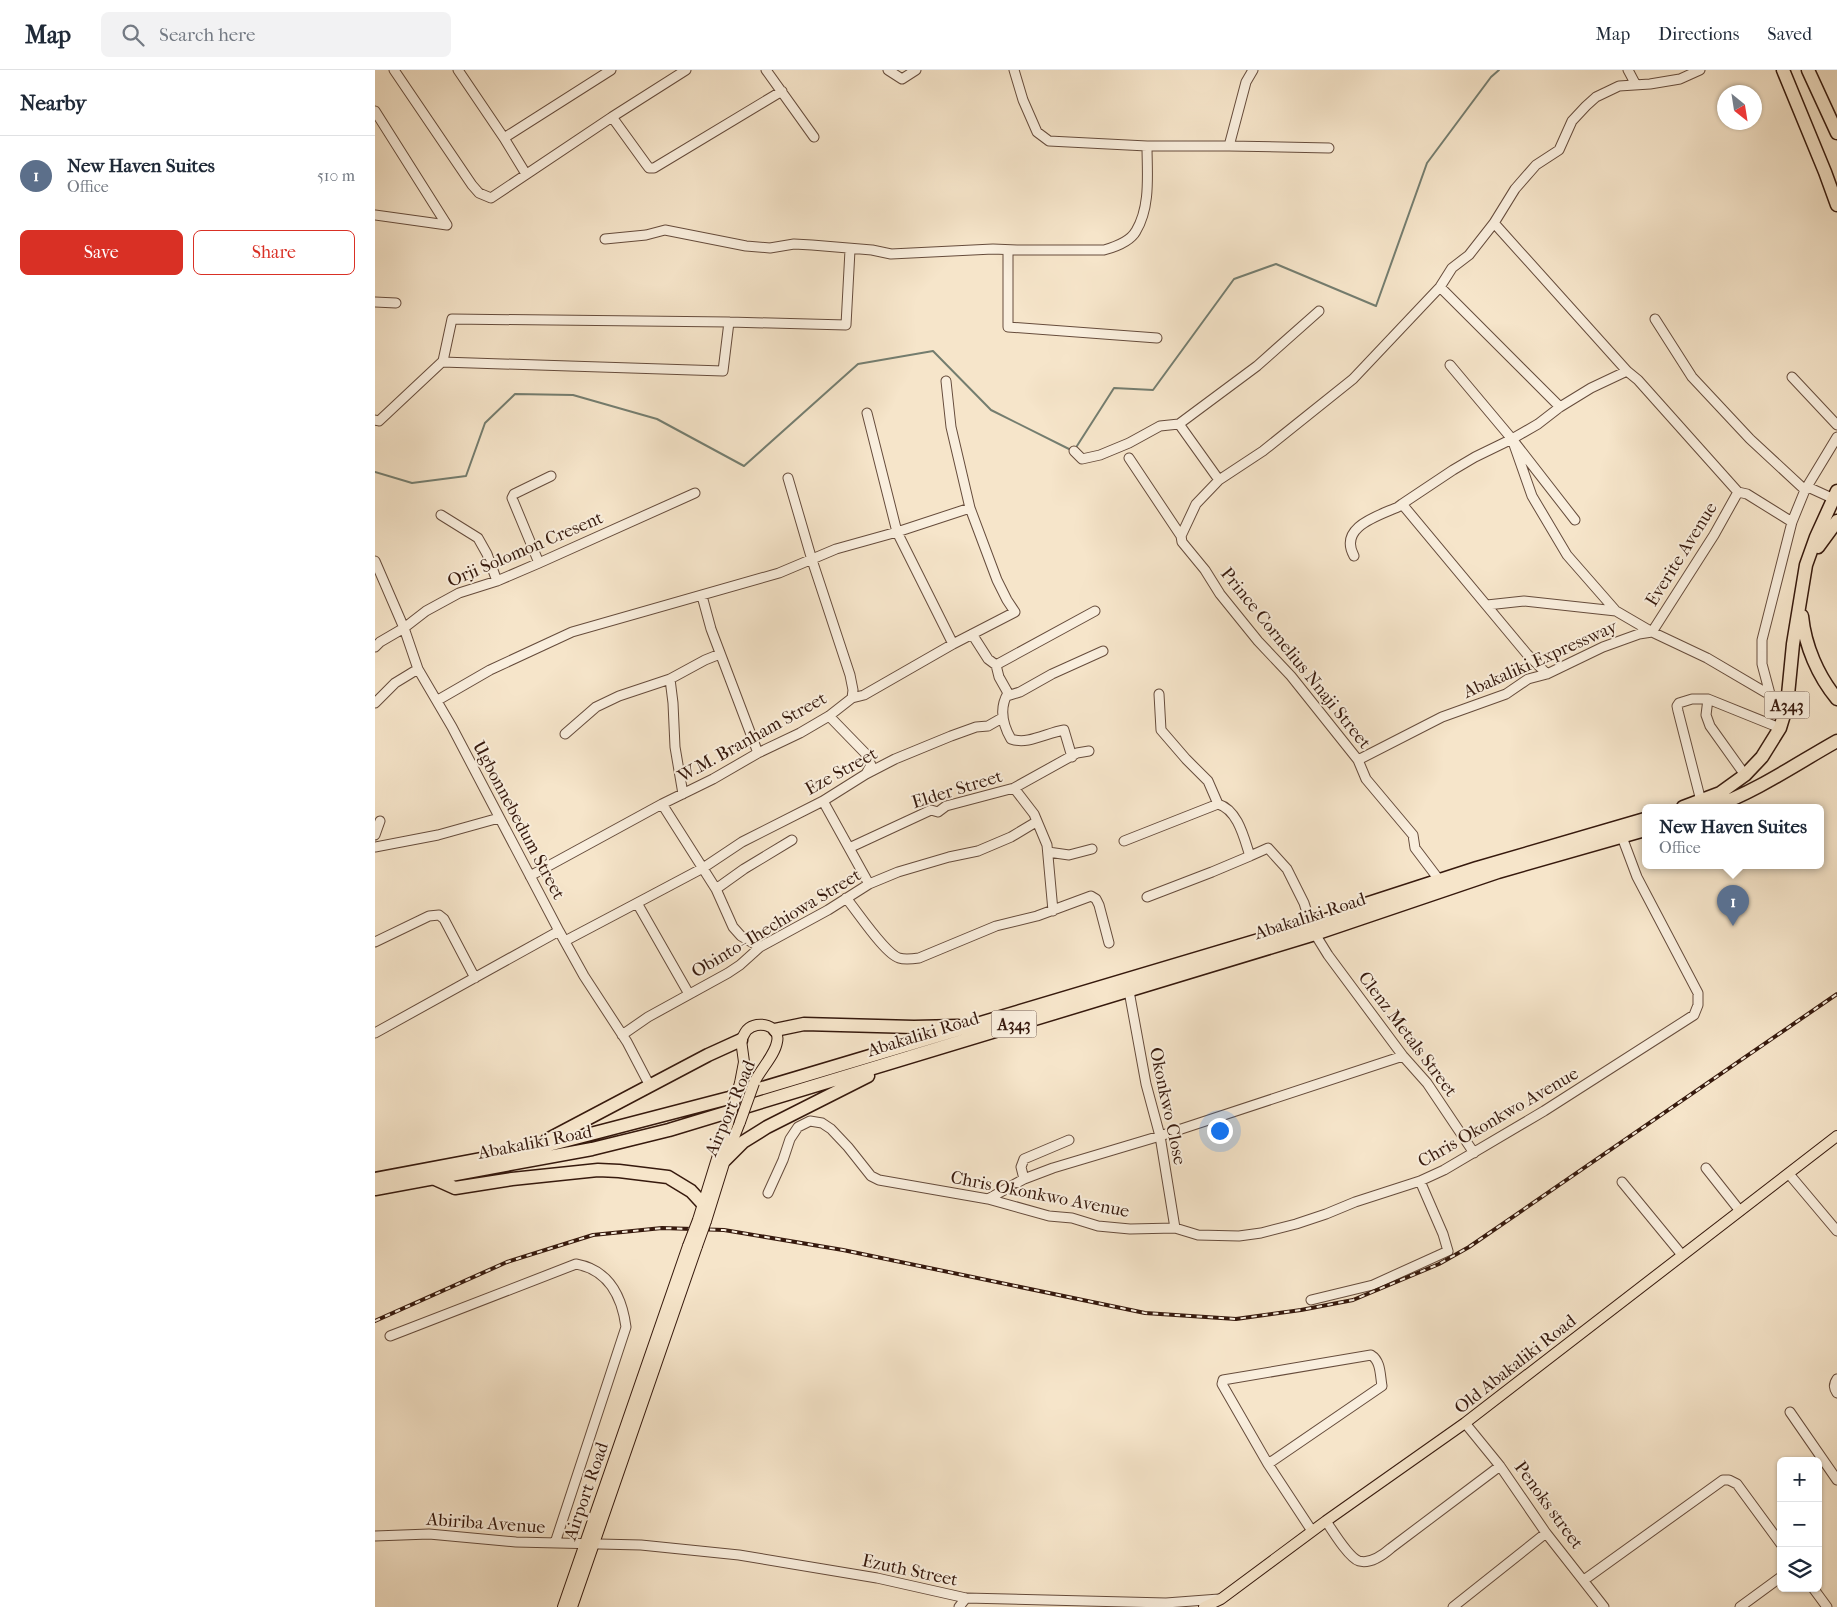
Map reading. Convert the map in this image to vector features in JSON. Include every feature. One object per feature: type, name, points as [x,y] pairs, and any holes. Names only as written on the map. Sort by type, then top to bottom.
[{"type":"highway","points":[[1783,70],[1837,205]]},
{"type":"highway","points":[[1808,70],[1837,133]]},
{"type":"highway","points":[[1806,565],[1835,495]]},
{"type":"highway","name":"A343","points":[[1692,804],[1720,793],[1745,775],[1762,757],[1780,728],[1787,705],[1793,644],[1806,565],[1837,521]]},
{"type":"highway","name":"A343","points":[[1801,604],[1805,636],[1829,689],[1837,699]]},
{"type":"highway","points":[[1722,804],[1758,787],[1837,741]]},
{"type":"highway","name":"Abakaliki Road","points":[[375,1179],[434,1173],[593,1150],[634,1139],[1129,991],[1313,929],[1366,904],[1522,854],[1642,820]]},
{"type":"highway","name":"Abakaliki Road","points":[[375,1188],[729,1098],[971,1026],[1313,929],[1498,872],[1642,831]]},
{"type":"highway","points":[[775,1030],[804,1024],[913,1027],[971,1026]]},
{"type":"highway","points":[[529,1150],[649,1086],[741,1040]]},
{"type":"highway","points":[[725,1160],[743,1142],[774,1123],[901,1059]]},
{"type":"highway","points":[[434,1173],[455,1188],[512,1179],[598,1170],[619,1171],[668,1177],[691,1191],[703,1204]]},
{"type":"main road","name":"Airport Road","points":[[572,1607],[590,1543],[702,1220],[754,1083],[776,1048],[778,1039],[775,1030],[768,1025],[757,1024],[748,1029],[741,1040],[744,1062],[740,1083],[703,1204],[702,1220]]},
{"type":"main road","name":"Old Abakaliki Road","points":[[1204,1607],[1221,1599],[1312,1531],[1465,1423],[1837,1136]]},
{"type":"main road","name":"Airport Road","points":[[563,1607],[590,1543]]},
{"type":"street","points":[[395,70],[472,185],[479,193],[491,198],[686,70]]},
{"type":"street","points":[[458,70],[505,138],[526,174]]},
{"type":"street","points":[[505,138],[611,70]]},
{"type":"street","points":[[887,70],[902,79],[916,70]]},
{"type":"street","points":[[1014,70],[1023,100],[1037,132],[1049,141],[1147,146],[1329,148]]},
{"type":"street","points":[[1229,146],[1246,82],[1253,70]]},
{"type":"street","points":[[1628,70],[1636,85]]},
{"type":"street","points":[[1675,70],[1680,79]]},
{"type":"street","points":[[1181,536],[1196,504],[1219,480],[1263,451],[1353,379],[1440,287],[1452,268],[1469,255],[1494,223],[1515,189],[1536,165],[1559,150],[1572,122],[1579,112],[1596,97],[1612,88],[1624,84],[1650,84],[1680,79],[1700,70]]},
{"type":"street","points":[[769,71],[814,137]]},
{"type":"street","points":[[612,117],[649,168],[654,168],[782,91]]},
{"type":"street","points":[[375,111],[447,225],[375,215]]},
{"type":"street","points":[[605,239],[646,235],[665,230],[746,246],[770,248],[795,244],[850,250],[872,250],[891,254],[993,249],[1103,250],[1117,247],[1136,232],[1146,199],[1147,146]]},
{"type":"street","points":[[1494,223],[1627,372],[1638,380],[1738,492],[1747,494],[1792,522]]},
{"type":"street","points":[[375,420],[379,422],[442,362],[451,319],[846,325],[850,250]]},
{"type":"street","points":[[1008,250],[1008,327],[1157,338]]},
{"type":"street","points":[[1440,287],[1560,407]]},
{"type":"street","points":[[375,302],[396,303]]},
{"type":"street","points":[[1074,451],[1082,458],[1100,455],[1129,443],[1160,426],[1179,424],[1257,366],[1319,311]]},
{"type":"street","points":[[1655,319],[1692,377],[1750,439],[1805,490]]},
{"type":"street","points":[[442,362],[723,371],[729,322]]},
{"type":"street","points":[[1450,365],[1512,439],[1575,520]]},
{"type":"street","points":[[1354,556],[1350,548],[1350,540],[1354,532],[1367,521],[1398,507],[1475,457],[1538,424],[1560,407],[1591,388],[1627,372]]},
{"type":"street","points":[[1792,377],[1837,425]]},
{"type":"street","points":[[438,700],[491,670],[571,632],[779,574],[836,549],[897,532],[970,508],[951,427],[945,381]]},
{"type":"street","points":[[867,413],[897,532],[953,644]]},
{"type":"street","points":[[1179,424],[1219,480]]},
{"type":"street","points":[[1770,694],[1762,664],[1762,640],[1792,522],[1805,490],[1837,437]]},
{"type":"street","points":[[1512,439],[1532,496],[1567,555],[1616,611],[1652,632],[1707,658],[1787,705]]},
{"type":"street","name":"Prince Cornelius Nnaji Street","points":[[1129,458],[1181,536],[1182,542],[1205,570],[1220,594],[1258,641],[1291,676],[1358,760],[1366,779],[1413,835],[1415,848],[1441,881]]},
{"type":"street","points":[[539,563],[512,498],[514,494],[551,476]]},
{"type":"street","points":[[788,478],[812,560],[850,675],[853,690],[852,698]]},
{"type":"street","points":[[1805,490],[1810,488],[1835,495]]},
{"type":"street","name":"Everite Avenue","points":[[1652,632],[1738,492]]},
{"type":"street","name":"Orji Solomon Cresent","points":[[375,648],[426,611],[459,593],[497,581],[695,493]]},
{"type":"street","points":[[1402,504],[1527,654],[1547,674]]},
{"type":"street","name":"W.M. Branham Street","points":[[530,876],[662,804],[800,733],[829,716],[852,698],[865,695],[953,644],[1015,612],[997,580],[970,508]]},
{"type":"street","points":[[441,515],[478,538],[487,554],[497,581]]},
{"type":"street","name":"Ugbonnebedum Street","points":[[375,561],[404,628],[419,669],[438,700],[559,931],[584,976],[622,1035],[649,1086]]},
{"type":"street","points":[[702,596],[758,754]]},
{"type":"street","points":[[1487,605],[1524,601],[1616,611]]},
{"type":"street","points":[[996,665],[1095,611]]},
{"type":"street","name":"Abakaliki Expressway","points":[[1358,760],[1442,717],[1506,694],[1528,679],[1547,674],[1603,647],[1639,634],[1652,632]]},
{"type":"street","points":[[972,634],[988,659],[996,665],[999,678],[1009,693],[1003,704],[1002,718],[1011,739],[1034,739],[1051,732],[1064,730],[1072,757]]},
{"type":"street","points":[[1007,696],[1020,692],[1052,674],[1103,651]]},
{"type":"street","points":[[565,734],[595,706],[670,679],[705,660],[721,654]]},
{"type":"street","points":[[375,703],[395,682],[419,669]]},
{"type":"street","points":[[670,679],[675,747],[683,794]]},
{"type":"street","points":[[1159,694],[1161,730],[1208,781],[1218,804]]},
{"type":"street","points":[[1701,801],[1677,706],[1679,703],[1700,698],[1708,699],[1780,728]]},
{"type":"street","points":[[1708,699],[1706,715],[1710,726],[1745,775]]},
{"type":"street","points":[[829,716],[865,753],[871,765],[866,774]]},
{"type":"street","name":"Eze Street","points":[[565,941],[703,868],[742,842],[823,801],[866,774],[951,736],[976,727],[988,726],[1002,718]]},
{"type":"street","name":"Elder Street","points":[[849,848],[931,810],[937,812],[946,806],[1014,788],[1077,753],[1089,751]]},
{"type":"street","points":[[1014,788],[1034,814],[1047,844],[1053,911]]},
{"type":"street","points":[[823,801],[869,884]]},
{"type":"street","points":[[662,804],[716,890],[733,927],[741,936],[760,947]]},
{"type":"street","points":[[1124,841],[1218,804],[1226,807],[1239,826],[1250,856],[1147,897]]},
{"type":"street","points":[[375,847],[438,835],[499,818]]},
{"type":"street","points":[[375,835],[380,821]]},
{"type":"street","name":"Obinto- Ihechiowa Street","points":[[622,1035],[648,1017],[741,964],[760,947],[809,921],[869,884],[907,869],[978,851],[1011,837],[1036,822]]},
{"type":"street","name":"Chris Okonkwo Avenue","points":[[767,1193],[783,1160],[790,1138],[798,1127],[810,1121],[822,1123],[831,1129],[871,1176],[879,1180],[988,1199],[1049,1216],[1072,1218],[1098,1226],[1130,1229],[1175,1228],[1198,1235],[1239,1236],[1261,1233],[1295,1224],[1420,1181],[1474,1153],[1561,1101],[1694,1015],[1698,993],[1637,878],[1622,837]]},
{"type":"street","points":[[716,890],[744,869],[792,840]]},
{"type":"street","name":"Clenz Metals Street","points":[[1250,856],[1268,848],[1287,869],[1304,903],[1313,929],[1328,955],[1403,1056],[1427,1083],[1474,1153]]},
{"type":"street","points":[[1048,852],[1069,855],[1092,849]]},
{"type":"street","points":[[846,898],[890,953],[897,958],[919,958],[996,926],[1053,911],[1091,896],[1096,899],[1109,943]]},
{"type":"street","points":[[637,903],[689,994]]},
{"type":"street","points":[[375,942],[429,916],[439,915],[445,918],[475,978]]},
{"type":"street","points":[[375,1033],[559,931]]},
{"type":"street","name":"Okonkwo Close","points":[[1129,991],[1147,1084],[1160,1136],[1175,1228]]},
{"type":"street","points":[[988,1199],[1024,1179],[1053,1168],[1160,1136],[1403,1056]]},
{"type":"street","points":[[1024,1179],[1021,1167],[1024,1159],[1069,1140]]},
{"type":"street","points":[[1706,1168],[1740,1211]]},
{"type":"street","points":[[1789,1174],[1837,1231]]},
{"type":"street","points":[[1311,1300],[1373,1285],[1448,1251],[1443,1234],[1420,1181]]},
{"type":"street","points":[[1622,1182],[1682,1255]]},
{"type":"street","points":[[390,1336],[577,1264],[589,1266],[604,1276],[617,1294],[624,1310],[626,1327],[555,1543]]},
{"type":"street","points":[[1268,1464],[1382,1386],[1379,1369],[1374,1357],[1371,1355],[1223,1380],[1222,1384],[1268,1464],[1312,1531]]},
{"type":"street","points":[[1837,1379],[1834,1388],[1837,1393]]},
{"type":"street","points":[[1789,1412],[1837,1480]]},
{"type":"street","name":"Penoks street","points":[[1465,1423],[1500,1466],[1546,1533],[1604,1607]]},
{"type":"street","points":[[1326,1521],[1353,1558],[1360,1562],[1373,1560],[1500,1466]]},
{"type":"street","points":[[1584,1580],[1723,1480],[1729,1480],[1737,1484],[1777,1539]]},
{"type":"street","points":[[1458,1606],[1546,1533]]},
{"type":"street","name":"Abiriba Avenue","points":[[375,1536],[429,1534],[517,1542],[590,1543]]},
{"type":"street","name":"Ezuth Street","points":[[590,1543],[641,1545],[739,1555],[877,1578],[967,1598],[1166,1603],[1221,1599]]},
{"type":"street","points":[[1740,1607],[1777,1580]]},
{"type":"street","points":[[1816,1592],[1827,1607]]},
{"type":"street","points":[[959,1607],[967,1598]]},
{"type":"waterway","points":[[1075,449],[1114,388],[1153,390],[1234,279],[1276,264],[1376,306],[1427,163],[1491,77],[1499,70]]},
{"type":"waterway","points":[[375,472],[412,483],[466,476],[485,423],[515,394],[573,395],[657,419],[744,466],[858,364],[933,351],[991,410],[1071,450]]},
{"type":"railway","points":[[375,1321],[507,1262],[593,1235],[662,1228],[724,1230],[843,1250],[1145,1313],[1236,1319],[1301,1310],[1353,1300],[1439,1264],[1469,1247],[1837,994]]},
{"type":"place","name":"New Haven Suites","points":[[1733,926]]}]
